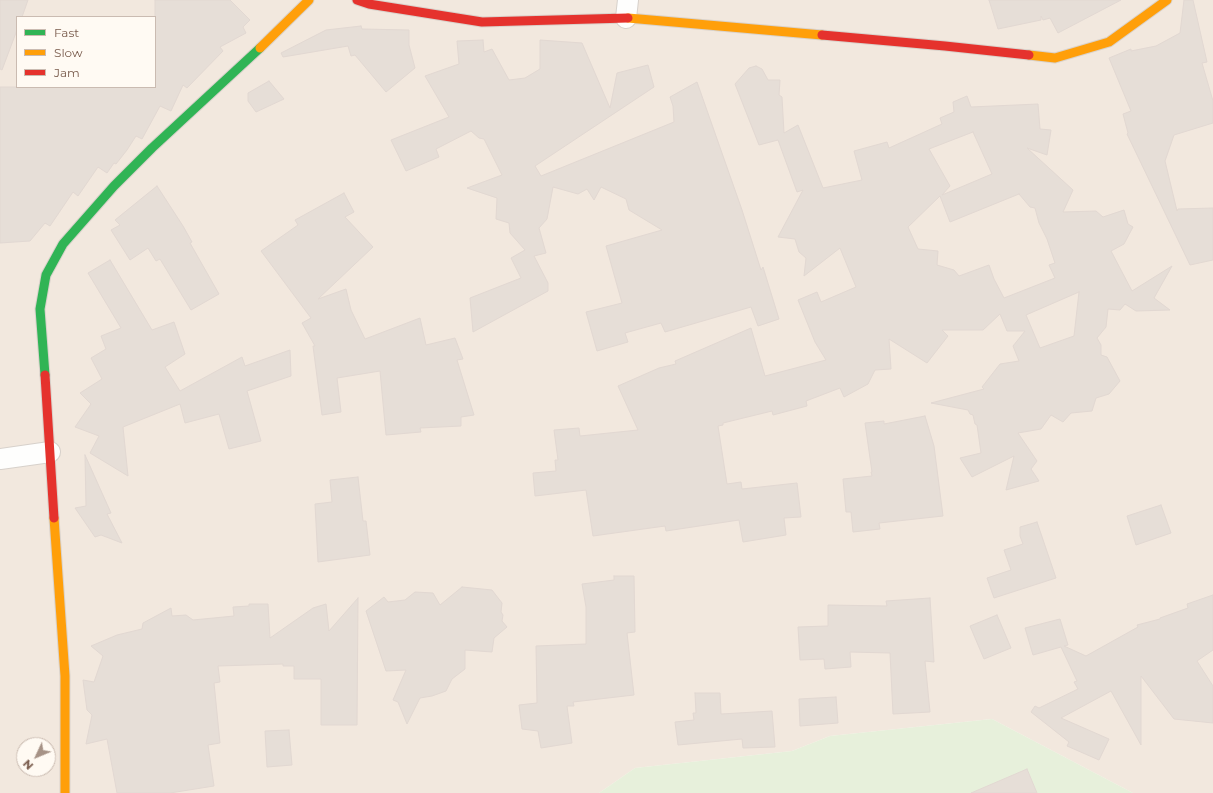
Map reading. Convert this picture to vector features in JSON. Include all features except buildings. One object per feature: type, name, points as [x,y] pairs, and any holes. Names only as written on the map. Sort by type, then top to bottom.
[{"type":"street","points":[[65,793],[65,676],[40,309],[46,275],[63,244],[114,186],[269,40],[309,0]]},
{"type":"street","points":[[357,0],[368,4],[482,22],[627,9],[1055,58],[1109,42],[1167,0]]},
{"type":"street","points":[[0,459],[50,452]]},
{"type":"shaded area","points":[[0,0],[1213,0],[1213,793],[1133,793],[992,719],[830,736],[792,751],[635,768],[599,793],[0,793]]},
{"type":"green space","points":[[992,719],[1133,793],[599,793],[635,768],[792,751],[830,736]]},
{"type":"traffic: fast","points":[[45,375],[40,309],[46,275],[63,244],[114,186],[152,148],[260,48]]},
{"type":"traffic: slow","points":[[260,48],[309,0]]},
{"type":"traffic: slow","points":[[1029,55],[1055,58],[1109,42],[1167,0]]},
{"type":"traffic: slow","points":[[628,18],[822,35]]},
{"type":"traffic: slow","points":[[54,518],[65,676],[65,793]]},
{"type":"traffic: jam","points":[[357,0],[369,4],[482,22],[628,18]]},
{"type":"traffic: jam","points":[[822,35],[1029,55]]},
{"type":"traffic: jam","points":[[45,375],[54,518]]}]
